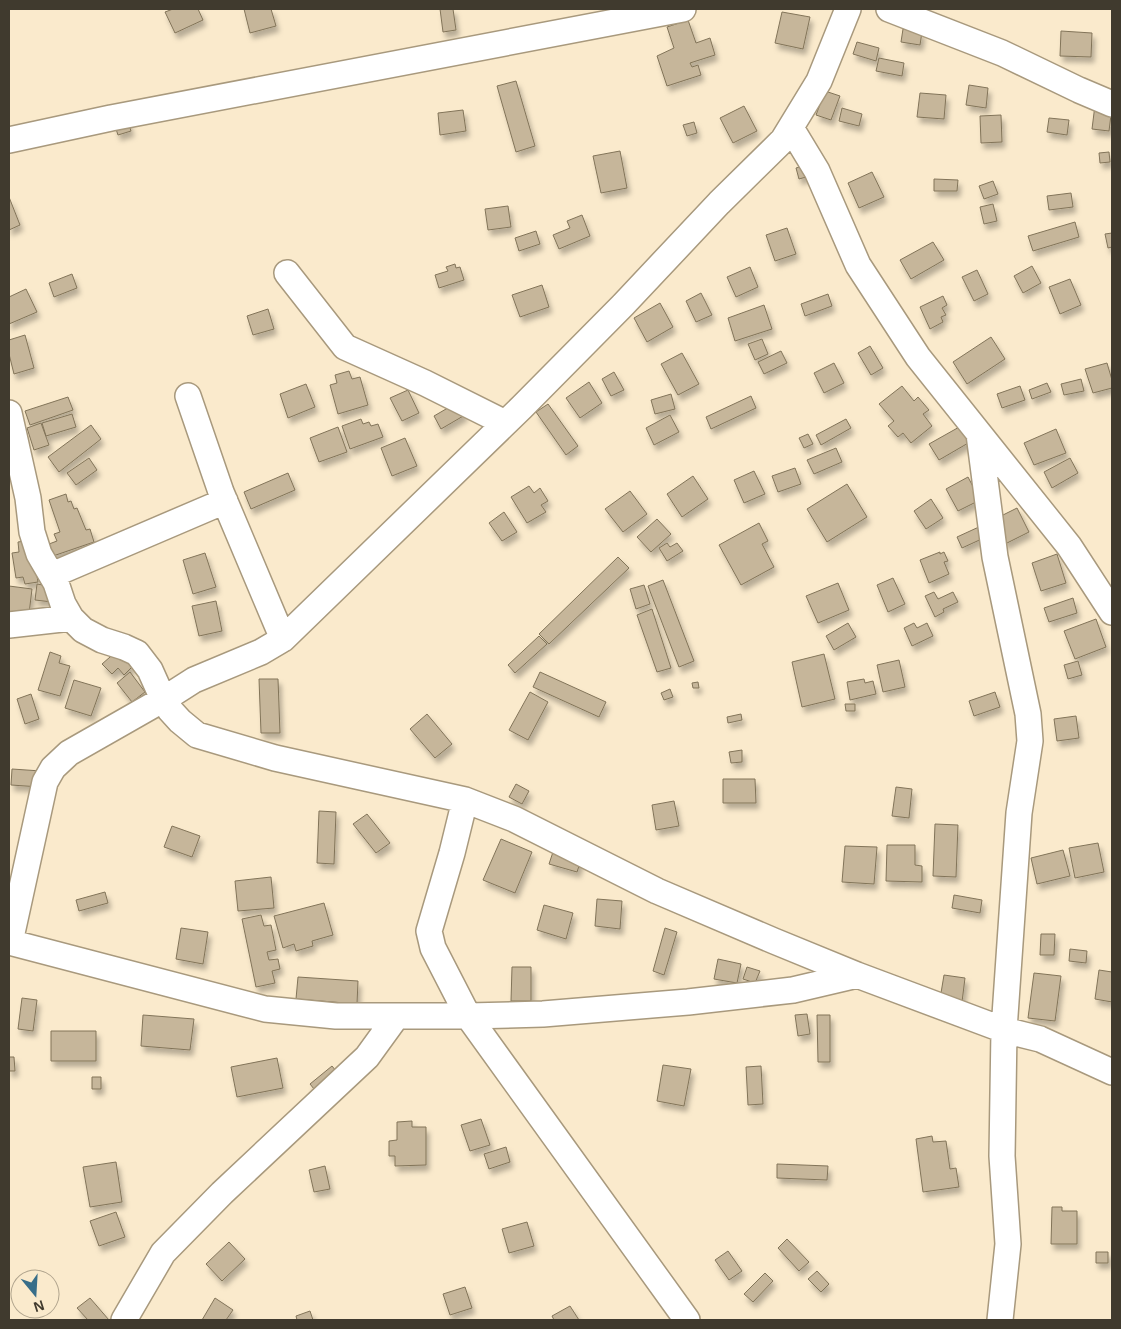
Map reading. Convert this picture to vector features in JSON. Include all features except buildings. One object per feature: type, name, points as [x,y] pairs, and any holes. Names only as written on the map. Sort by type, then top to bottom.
[{"type":"street","points":[[9,140],[111,118],[683,9]]},
{"type":"street","points":[[848,9],[819,81],[783,140],[719,202],[623,305],[505,423],[283,639],[261,652],[194,680],[69,753],[53,768],[46,782],[9,942],[265,1009],[336,1016],[396,1017],[543,1014],[688,1002],[793,990],[857,975]]},
{"type":"street","points":[[889,9],[1002,53],[1112,104]]},
{"type":"street","points":[[791,128],[817,171],[858,265],[918,357],[1069,546],[1112,612]]},
{"type":"street","points":[[287,273],[345,347],[425,383],[505,423]]},
{"type":"street","points":[[188,396],[225,501],[283,639]]},
{"type":"street","points":[[9,413],[28,498],[32,532],[39,554],[52,575],[63,604],[71,618],[82,630],[102,640],[137,653],[150,670],[163,699],[180,721],[197,735],[275,758],[465,800],[514,819],[657,891],[857,975],[1004,1030],[1040,1039],[1112,1072]]},
{"type":"street","points":[[978,434],[995,557],[1028,714],[1030,741],[1019,813],[1004,1030],[1002,1156],[1008,1244],[1000,1320]]},
{"type":"street","points":[[52,575],[225,501]]},
{"type":"street","points":[[9,625],[71,618]]},
{"type":"street","points":[[465,800],[452,853],[429,931],[433,948],[468,1016],[687,1320]]},
{"type":"street","points":[[124,1320],[163,1253],[222,1192],[367,1057],[396,1017]]}]
